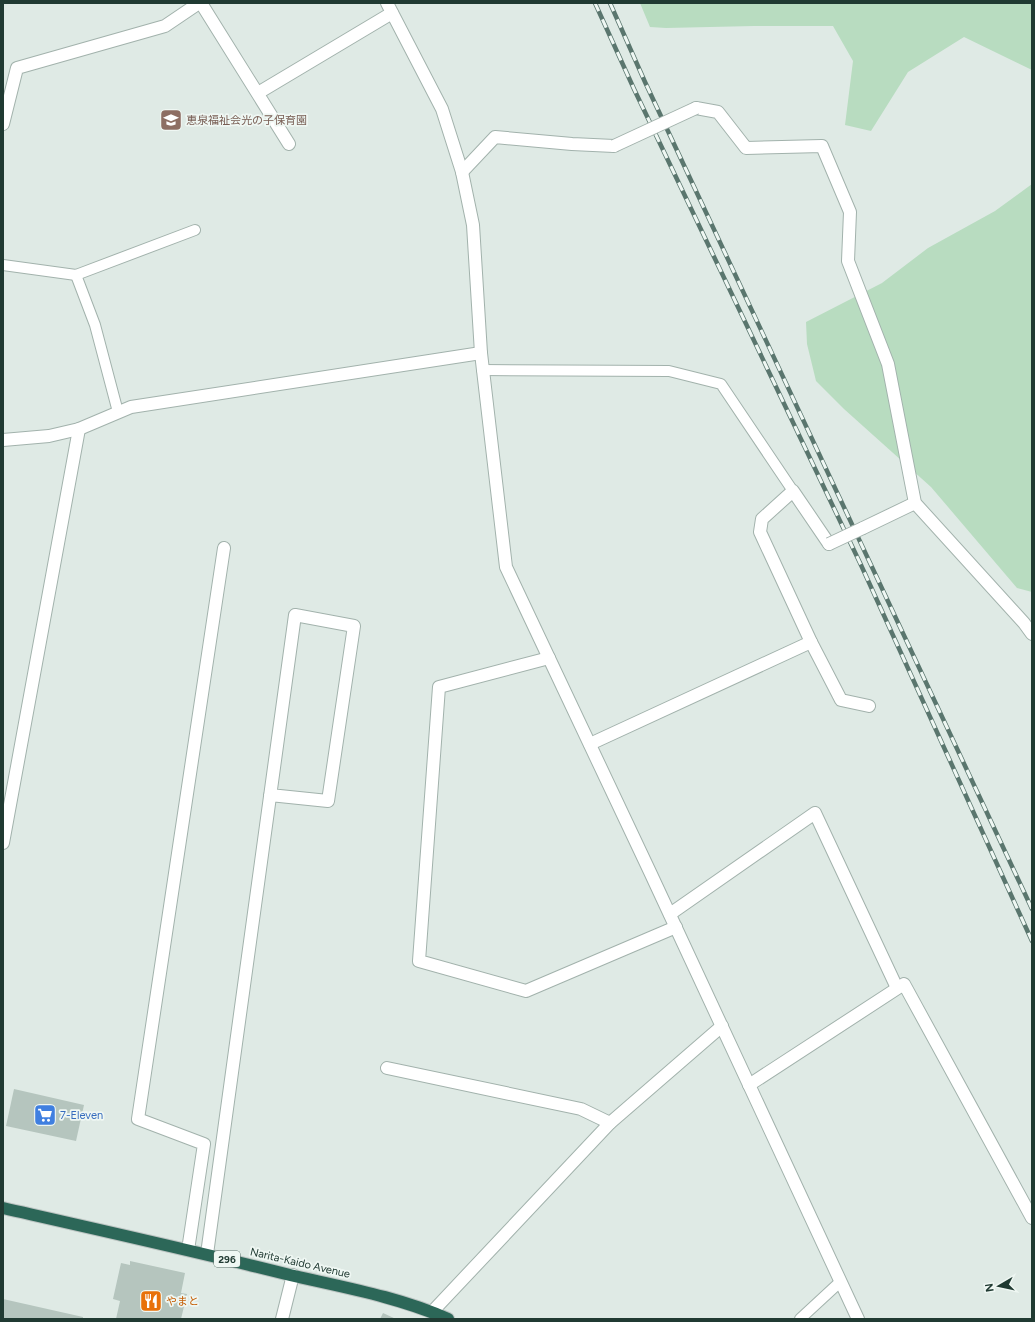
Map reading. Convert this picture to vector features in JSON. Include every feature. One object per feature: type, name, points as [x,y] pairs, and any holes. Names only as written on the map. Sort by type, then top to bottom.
[{"type":"highway","name":"Narita-Kaido Avenue","points":[[3,1208],[353,1288],[432,1312],[448,1319]]},
{"type":"street","points":[[3,124],[17,68],[165,26],[200,3],[289,144]]},
{"type":"street","points":[[258,93],[389,8],[442,108],[462,172],[473,224],[482,370],[506,567],[670,914],[858,1319]]},
{"type":"street","points":[[462,172],[495,137],[614,146],[696,108],[718,112],[746,148],[822,146],[850,212],[848,261],[888,364],[915,503],[1024,623],[1032,634]]},
{"type":"street","points":[[3,440],[49,436],[80,429],[131,407],[481,353]]},
{"type":"street","points":[[3,843],[80,429]]},
{"type":"street","points":[[869,706],[842,700],[811,642],[760,532],[762,519],[793,491],[829,544],[915,503]]},
{"type":"street","points":[[188,1250],[204,1144],[138,1119],[224,548]]},
{"type":"street","points":[[207,1254],[270,795],[295,615],[354,626],[328,801],[270,795]]},
{"type":"street","points":[[590,744],[811,642]]},
{"type":"street","points":[[549,658],[439,688],[419,961],[526,991],[676,927]]},
{"type":"street","points":[[670,914],[815,814],[897,988]]},
{"type":"street","points":[[749,1085],[904,984],[1032,1218]]},
{"type":"street","points":[[432,1312],[610,1122],[722,1026]]},
{"type":"street","points":[[387,1068],[581,1109],[610,1122]]},
{"type":"street","points":[[282,1319],[293,1275]]},
{"type":"lane","points":[[3,265],[76,275],[195,230]]},
{"type":"lane","points":[[76,275],[96,325],[118,412]]},
{"type":"lane","points":[[482,370],[669,371],[721,384],[793,491]]},
{"type":"lane","points":[[800,1319],[840,1282]]},
{"type":"green space","points":[[640,3],[1032,3],[1032,70],[964,37],[908,72],[871,131],[845,125],[853,61],[833,26],[650,27]]},
{"type":"green space","points":[[1032,184],[1032,592],[1017,588],[931,487],[844,409],[816,381],[807,344],[806,322],[882,283],[928,248],[995,211]]},
{"type":"building","name":"7-Eleven","points":[[14,1089],[84,1105],[76,1141],[6,1126]]},
{"type":"building","points":[[130,1261],[185,1273],[181,1293],[187,1294],[181,1319],[116,1319],[120,1301],[113,1299],[121,1263],[130,1265]]},
{"type":"building","points":[[3,1299],[83,1317],[83,1319],[3,1319]]},
{"type":"building","points":[[383,1313],[396,1319],[380,1319]]},
{"type":"railway","points":[[595,3],[634,89],[861,565],[1032,941]]},
{"type":"railway","points":[[610,3],[645,82],[1032,909]]},
{"type":"place","name":"恵泉福祉会光の子保育園","points":[[171,120]]},
{"type":"place","name":"7-Eleven","points":[[45,1115]]},
{"type":"place","name":"やまと","points":[[151,1301]]}]
